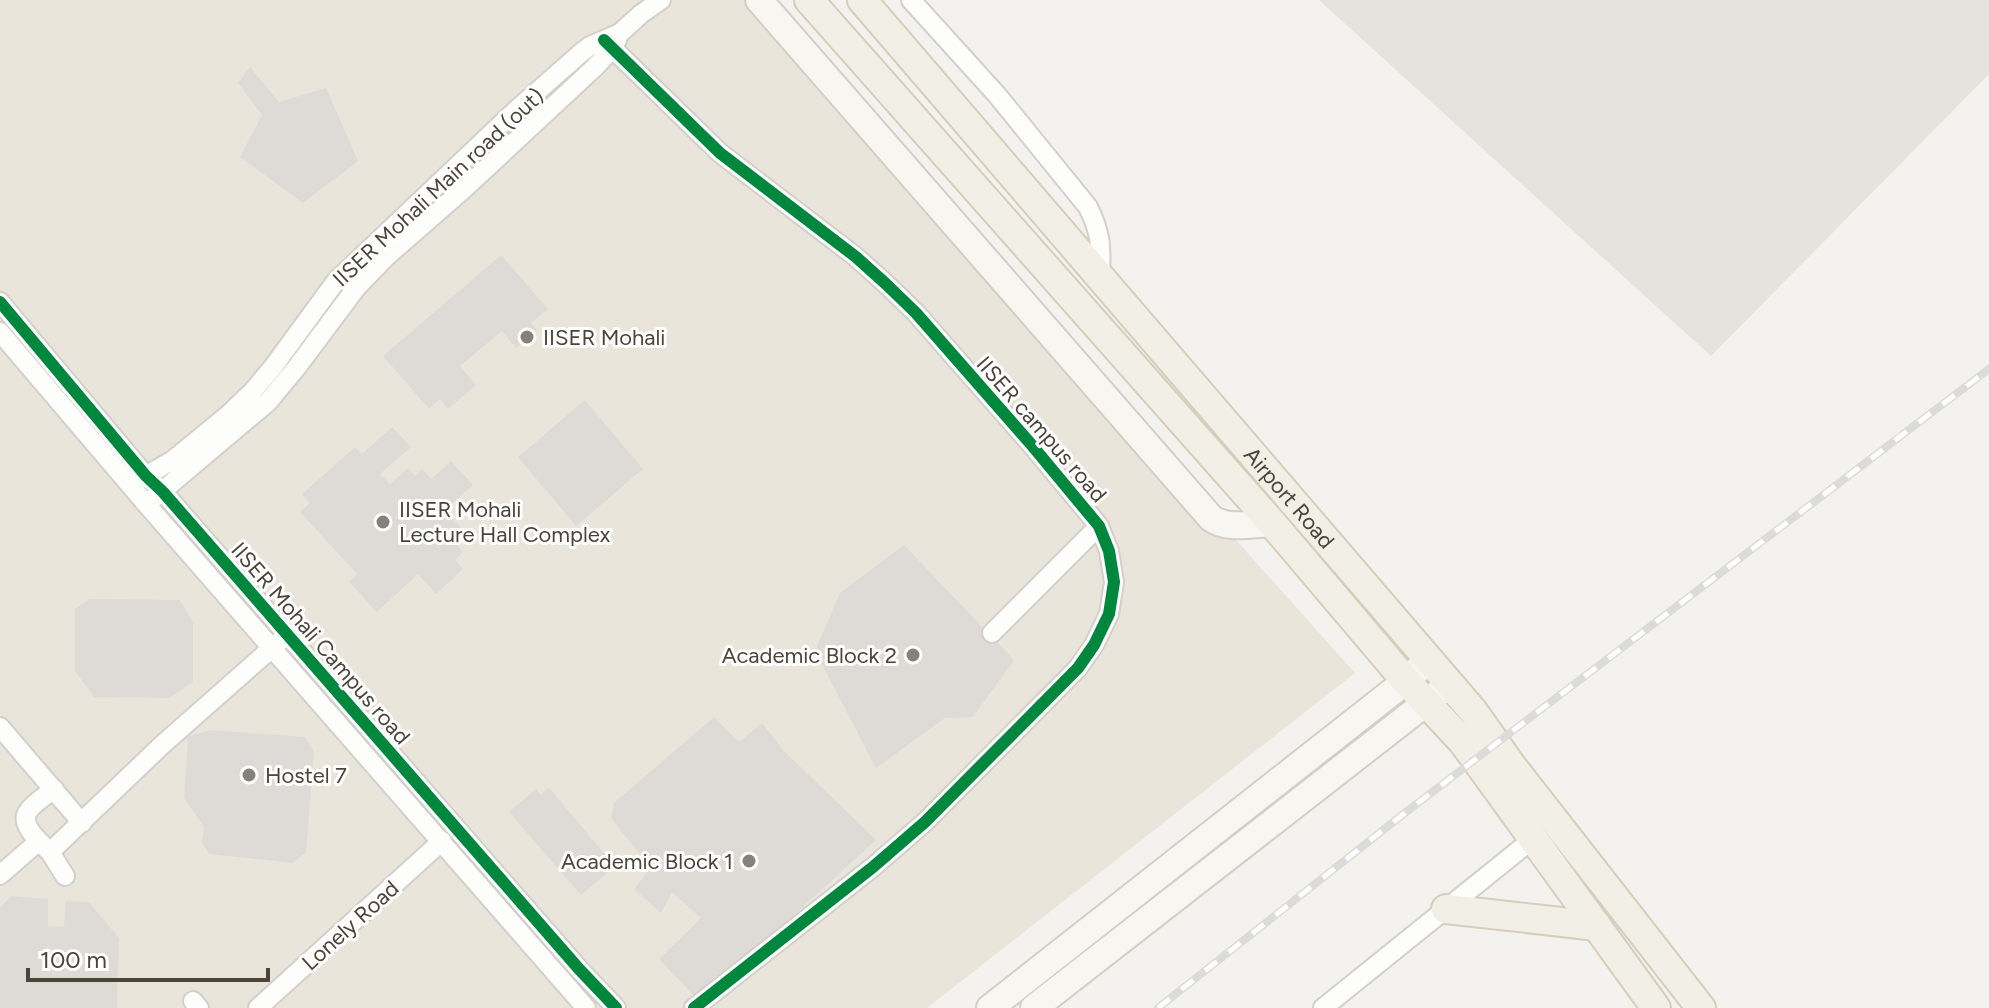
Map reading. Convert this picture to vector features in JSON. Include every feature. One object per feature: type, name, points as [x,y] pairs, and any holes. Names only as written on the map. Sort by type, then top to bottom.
[{"type":"main road","points":[[809,0],[1272,523],[1406,681],[1463,742],[1656,1008]]},
{"type":"main road","name":"Airport Road","points":[[862,0],[1473,711],[1511,765],[1701,1008]]},
{"type":"main road","points":[[1446,909],[1597,926]]},
{"type":"street","points":[[147,505],[268,402],[356,288],[386,257],[465,188],[612,40],[661,0]]},
{"type":"street","points":[[759,0],[1211,518],[1226,525],[1272,523]]},
{"type":"street","points":[[911,0],[997,95],[1088,207],[1098,225],[1100,278]]},
{"type":"street","name":"IISER Mohali Main road (out)","points":[[138,481],[173,460],[228,415],[273,367],[325,295],[355,262],[515,111],[582,52],[612,40]]},
{"type":"street","name":"IISER campus road","points":[[612,40],[720,153],[856,257],[937,337],[1099,526],[1109,551],[1114,582],[1109,614],[1094,645],[1078,668],[925,822],[873,867],[694,1008]]},
{"type":"street","name":"IISER Mohali Campus road","points":[[0,302],[138,481],[147,505],[280,641],[616,1008]]},
{"type":"street","name":"IISER Mohali Campus road","points":[[0,332],[138,481],[163,492],[442,841],[586,1008]]},
{"type":"street","points":[[992,633],[1099,526]]},
{"type":"street","points":[[0,875],[82,823],[162,745],[280,641]]},
{"type":"street","points":[[990,1008],[1406,681],[1429,659]]},
{"type":"street","points":[[1034,1008],[1450,684]]},
{"type":"street","points":[[0,727],[82,823]]},
{"type":"street","points":[[54,789],[28,810],[25,821],[65,876]]},
{"type":"street","points":[[1323,1008],[1534,838]]},
{"type":"street","name":"Lonely Road","points":[[258,1008],[442,841]]},
{"type":"shaded area","name":"IISER Mohali","points":[[0,0],[753,0],[1355,673],[927,1008],[0,1008]]},
{"type":"shaded area","points":[[1319,0],[1989,0],[1989,74],[1711,356]]},
{"type":"building","points":[[250,67],[279,102],[326,88],[358,161],[303,203],[240,157],[262,115],[238,83]]},
{"type":"building","points":[[501,255],[548,309],[531,323],[537,330],[516,348],[502,331],[460,366],[476,385],[448,409],[440,399],[429,409],[383,356]]},
{"type":"building","points":[[585,400],[643,469],[576,526],[518,457]]},
{"type":"building","name":"IISER Mohali Lecture Hall Complex","points":[[392,427],[411,447],[380,474],[390,484],[408,468],[415,476],[422,469],[431,479],[451,461],[473,485],[445,510],[466,533],[455,543],[463,552],[455,560],[463,569],[436,594],[418,574],[377,612],[349,582],[357,574],[300,512],[310,503],[302,494],[355,447],[362,454]]},
{"type":"building","name":"Academic Block 2","points":[[904,545],[1014,660],[973,717],[945,718],[876,768],[815,651],[840,593]]},
{"type":"building","points":[[89,599],[180,600],[193,623],[193,682],[169,698],[94,697],[75,671],[75,609]]},
{"type":"building","name":"Academic Block 1","points":[[714,717],[739,742],[762,723],[784,751],[876,840],[739,965],[695,997],[659,959],[701,918],[672,892],[661,913],[634,889],[651,868],[611,818],[614,803]]},
{"type":"building","name":"Hostel 7","points":[[210,730],[305,737],[314,752],[306,852],[293,863],[209,854],[202,842],[204,827],[184,798],[188,737]]},
{"type":"building","points":[[549,788],[615,866],[581,895],[509,812],[536,789],[541,795]]},
{"type":"building","points":[[11,896],[48,899],[48,926],[64,927],[66,901],[89,902],[119,938],[117,1008],[0,1008],[0,908]]},
{"type":"railway","points":[[1158,1008],[1406,812],[1989,369]]},
{"type":"cycle path","points":[[604,40],[720,153],[856,257],[916,313],[1099,526],[1109,551],[1114,582],[1109,614],[1094,645],[1078,668],[925,822],[873,867],[694,1008]]},
{"type":"cycle path","points":[[0,302],[146,476],[616,1008]]},
{"type":"place","name":"IISER Mohali","points":[[527,337]]},
{"type":"place","name":"IISER Mohali Lecture Hall Complex","points":[[383,522]]},
{"type":"place","name":"Academic Block 2","points":[[913,655]]},
{"type":"place","name":"Hostel 7","points":[[249,775]]},
{"type":"place","name":"Academic Block 1","points":[[749,861]]}]
